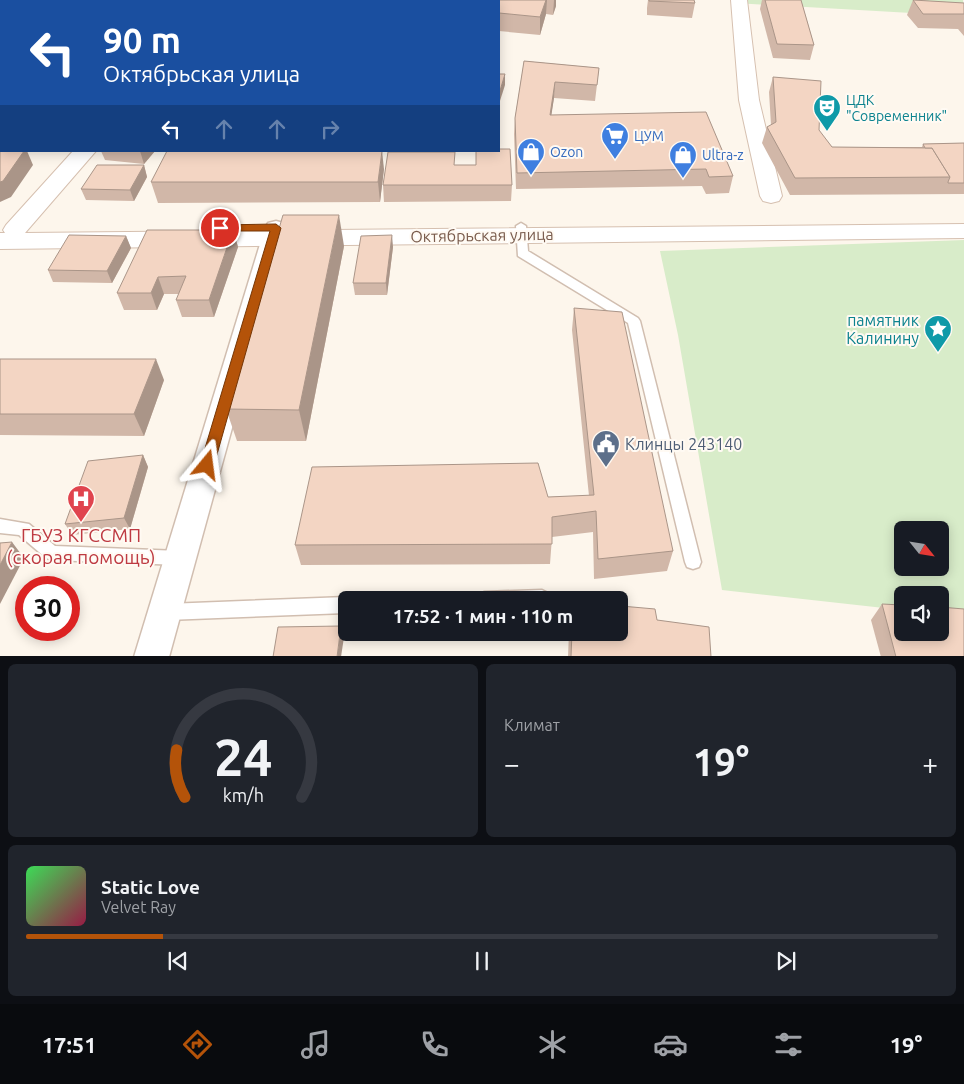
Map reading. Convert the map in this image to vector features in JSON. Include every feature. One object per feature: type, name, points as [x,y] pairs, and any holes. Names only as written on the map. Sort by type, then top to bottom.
[{"type":"main road","points":[[739,0],[749,100],[771,196]]},
{"type":"main road","points":[[5,233],[84,152]]},
{"type":"main road","name":"Октябрьская улица","points":[[5,233],[274,233],[521,230],[964,220]]},
{"type":"main road","name":"Октябрьская улица","points":[[521,230],[964,231]]},
{"type":"street","points":[[151,656],[274,233]]},
{"type":"lane","points":[[521,230],[522,253],[634,321],[693,562]]},
{"type":"lane","points":[[0,526],[23,529],[52,553],[180,558]]},
{"type":"lane","points":[[164,612],[338,605]]},
{"type":"green space","points":[[734,0],[963,0],[964,16],[735,3]]},
{"type":"green space","points":[[964,240],[964,618],[949,616],[949,586],[894,586],[894,609],[722,590],[678,335],[660,251]]},
{"type":"building","points":[[500,0],[546,0],[540,17],[500,13]]},
{"type":"building","points":[[694,0],[695,3],[649,1]]},
{"type":"building","points":[[765,0],[801,0],[814,45],[777,44]]},
{"type":"building","points":[[913,0],[964,3],[964,14],[923,14]]},
{"type":"building","name":"ЦУМ","points":[[524,61],[599,68],[597,85],[555,82],[550,115],[706,112],[733,176],[709,177],[706,169],[517,173],[515,118]]},
{"type":"building","points":[[500,74],[505,74],[500,91]]},
{"type":"building","points":[[773,77],[821,81],[819,130],[832,147],[932,148],[950,177],[795,178],[767,127],[776,122]]},
{"type":"building","points":[[964,143],[964,183],[948,183],[950,177],[932,148],[925,148],[923,144]]},
{"type":"building","points":[[500,149],[510,149],[512,185],[383,185],[388,152],[455,152],[454,165],[476,165],[476,152],[500,152]]},
{"type":"building","points":[[0,152],[23,152],[3,181],[0,182]]},
{"type":"building","points":[[166,152],[382,152],[378,182],[151,182]]},
{"type":"building","points":[[97,165],[144,165],[130,190],[81,189]]},
{"type":"building","points":[[283,215],[339,215],[299,410],[226,409]]},
{"type":"building","points":[[147,230],[233,230],[209,300],[176,300],[186,276],[158,277],[151,293],[117,293]]},
{"type":"building","points":[[69,235],[126,236],[107,271],[48,270]]},
{"type":"building","points":[[392,235],[386,283],[353,283],[361,236]]},
{"type":"building","points":[[574,308],[622,312],[673,551],[598,559],[596,511],[552,517],[552,544],[295,545],[312,467],[538,463],[548,497],[594,495]]},
{"type":"building","points":[[0,359],[156,359],[134,414],[0,414]]},
{"type":"building","points":[[143,455],[124,518],[65,524],[88,461]]},
{"type":"building","points":[[12,542],[0,565],[0,543]]},
{"type":"building","points":[[882,604],[894,605],[894,641],[949,641],[949,608],[964,609],[964,656],[896,656]]},
{"type":"building","points":[[628,607],[655,609],[657,620],[709,627],[711,656],[571,656],[572,641],[628,641]]},
{"type":"building","points":[[338,626],[337,656],[273,656],[278,627]]},
{"type":"place","name":"ЦДК \"Современник\"","points":[[827,132]]},
{"type":"place","name":"ЦУМ","points":[[615,160]]},
{"type":"place","name":"Ozon","points":[[531,176]]},
{"type":"place","name":"Ultra-z","points":[[683,179]]},
{"type":"place","name":"памятник Калинину","points":[[938,353]]},
{"type":"place","name":"Клинцы 243140","points":[[606,468]]},
{"type":"place","name":"ГБУЗ КГССМП (скорая помощь)","points":[[81,523]]},
{"type":"route","points":[[207,465],[276,228],[220,228]]}]
